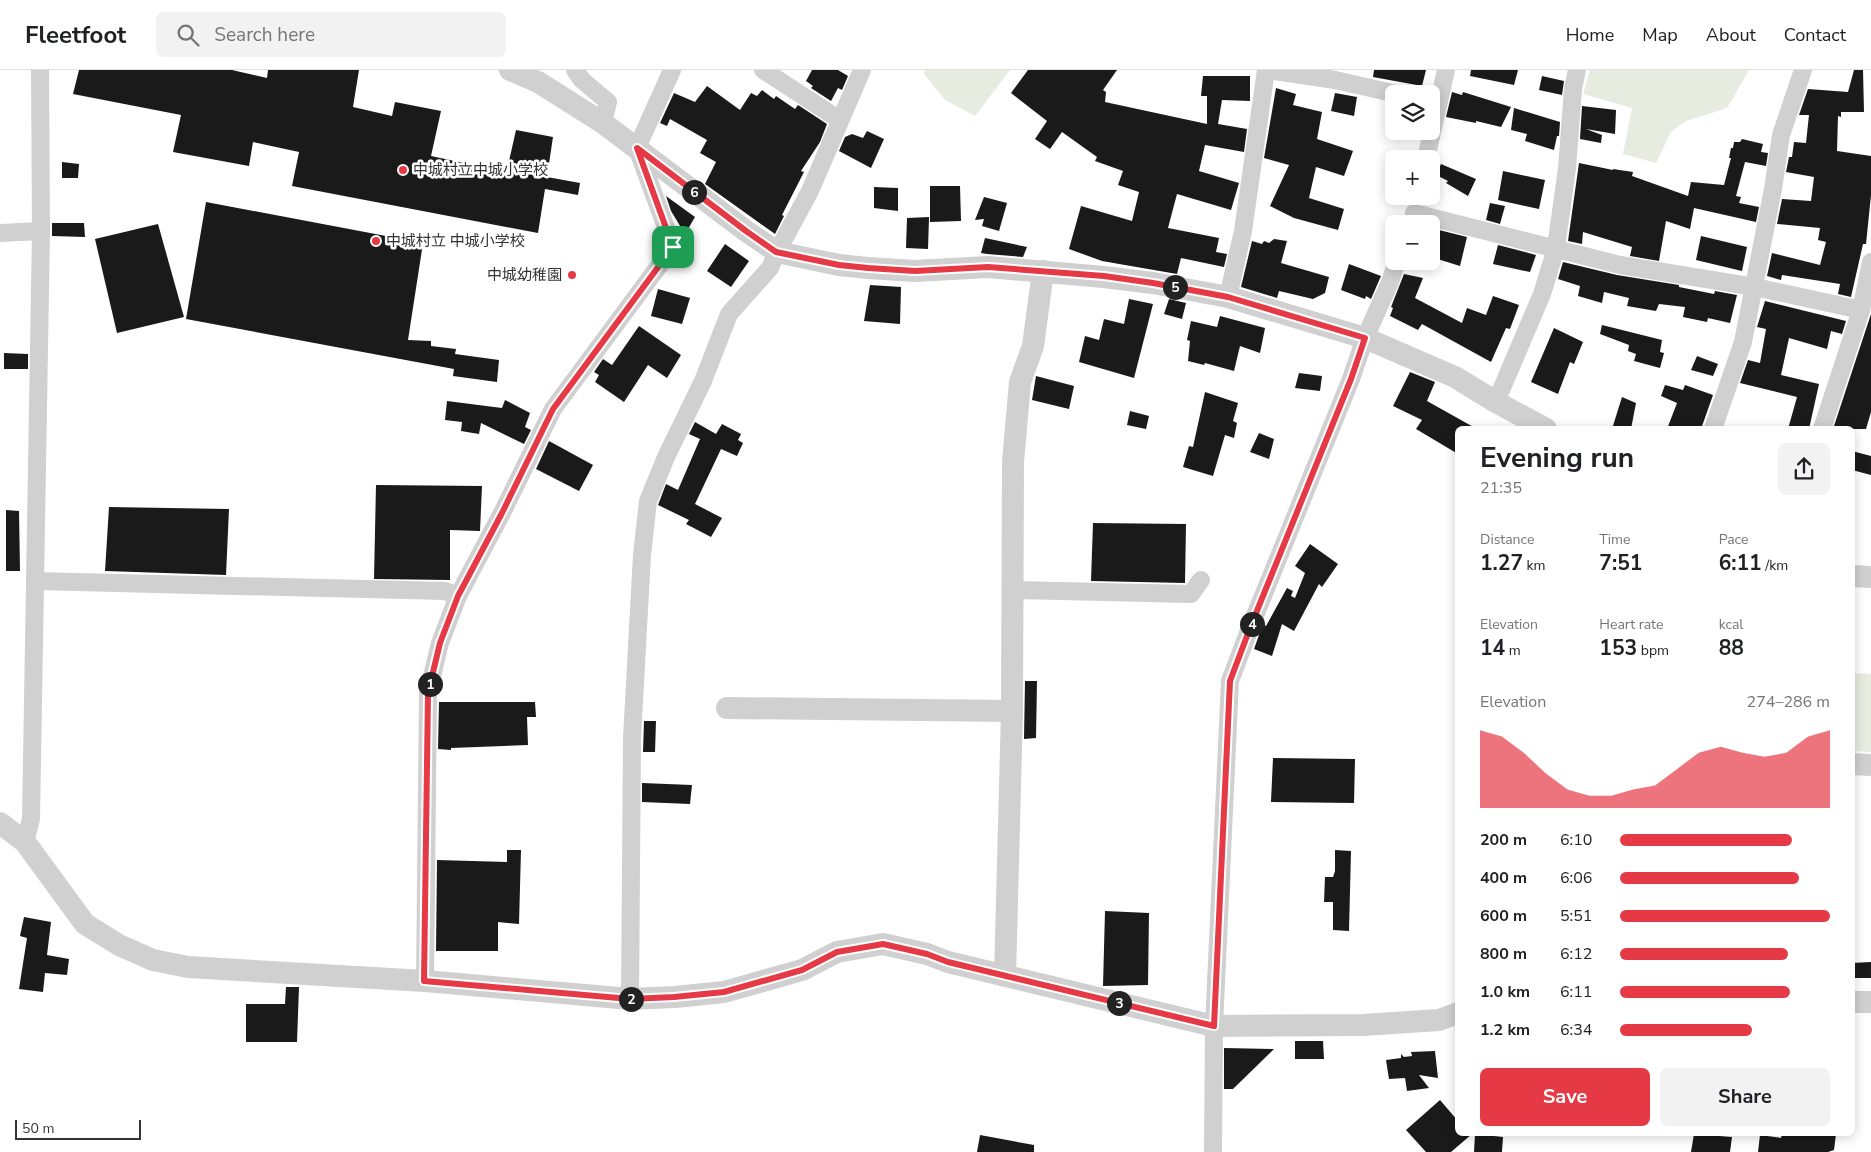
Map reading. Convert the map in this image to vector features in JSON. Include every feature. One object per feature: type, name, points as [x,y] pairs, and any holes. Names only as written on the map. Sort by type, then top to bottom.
[{"type":"street","points":[[25,842],[31,819],[41,231],[40,70]]},
{"type":"street","points":[[510,70],[538,82],[603,123],[776,252],[839,265],[868,268],[915,271],[988,267],[1043,271],[1153,283],[1228,297],[1365,338],[1455,377],[1540,426]]},
{"type":"street","points":[[575,70],[582,80],[608,102],[603,123]]},
{"type":"street","points":[[424,981],[428,693],[440,643],[458,596],[502,513],[553,409],[673,247],[637,148],[672,70]]},
{"type":"street","points":[[763,70],[840,120]]},
{"type":"street","points":[[630,999],[632,738],[642,556],[648,500],[666,457],[703,381],[729,314],[770,268],[776,252],[810,191],[862,70]]},
{"type":"street","points":[[1228,297],[1243,231],[1267,70],[1335,80],[1385,91]]},
{"type":"street","points":[[1440,86],[1446,70]]},
{"type":"street","points":[[1496,402],[1542,294],[1556,248],[1567,168],[1573,89],[1577,70]]},
{"type":"street","points":[[1714,426],[1742,342],[1773,189],[1780,135],[1803,70]]},
{"type":"street","points":[[1414,211],[1620,265],[1754,287],[1861,310]]},
{"type":"street","points":[[0,233],[41,231]]},
{"type":"street","points":[[1823,426],[1861,310],[1871,262]]},
{"type":"street","points":[[1213,1152],[1214,1026],[1230,681],[1351,379],[1365,338],[1395,270]]},
{"type":"street","points":[[1006,976],[1012,711],[1013,462],[1020,382],[1033,346],[1043,271]]},
{"type":"street","points":[[1855,576],[1871,577]]},
{"type":"street","points":[[1012,590],[1192,594],[1201,580]]},
{"type":"street","points":[[35,581],[445,591],[458,596]]},
{"type":"street","points":[[727,708],[1012,711]]},
{"type":"street","points":[[1855,764],[1871,765]]},
{"type":"street","points":[[0,823],[25,842],[85,924],[119,945],[153,960],[188,967],[424,981],[630,999],[724,992],[802,970],[837,952],[883,944],[927,954],[948,962],[1214,1026],[1363,1025],[1439,1020],[1455,1015]]},
{"type":"street","points":[[1855,1002],[1871,1002]]},
{"type":"shaded area","points":[[925,70],[1010,70],[975,116],[945,100],[924,74]]},
{"type":"shaded area","points":[[1590,70],[1749,70],[1727,108],[1686,121],[1671,132],[1656,163],[1623,154],[1632,108],[1583,94]]},
{"type":"shaded area","points":[[1855,673],[1871,674],[1871,752],[1855,751]]},
{"type":"building","points":[[79,70],[232,70],[267,78],[268,70],[359,70],[353,107],[392,116],[395,102],[441,111],[431,156],[497,170],[507,170],[516,130],[553,137],[547,177],[580,183],[578,195],[545,189],[538,233],[292,186],[299,152],[253,142],[249,166],[173,152],[181,115],[73,94]]},
{"type":"building","points":[[812,70],[838,70],[848,76],[842,90],[838,88],[831,101],[811,88],[813,86],[806,81]]},
{"type":"building","points":[[1028,70],[1117,70],[1103,90],[1106,92],[1105,102],[1207,124],[1207,96],[1201,96],[1203,76],[1250,76],[1250,101],[1222,100],[1218,124],[1247,129],[1244,152],[1205,145],[1199,171],[1239,183],[1231,210],[1177,194],[1168,228],[1219,238],[1216,252],[1227,254],[1224,267],[1181,258],[1177,274],[1102,261],[1069,249],[1081,206],[1132,221],[1139,192],[1118,185],[1123,171],[1095,161],[1097,157],[1062,132],[1050,149],[1035,139],[1047,121],[1011,93]]},
{"type":"building","points":[[1374,70],[1426,70],[1422,85],[1373,77]]},
{"type":"building","points":[[1471,70],[1518,70],[1514,85],[1470,76]]},
{"type":"building","points":[[1854,70],[1863,70],[1864,112],[1841,112],[1841,117],[1838,116],[1837,151],[1871,156],[1871,195],[1866,244],[1863,244],[1851,297],[1838,294],[1840,284],[1782,275],[1781,280],[1767,276],[1772,253],[1820,265],[1826,242],[1818,240],[1820,228],[1777,224],[1782,199],[1811,201],[1814,177],[1786,172],[1789,157],[1792,157],[1794,142],[1806,143],[1809,115],[1799,115],[1808,89],[1848,92]]},
{"type":"building","points":[[1542,76],[1564,81],[1562,95],[1539,90]]},
{"type":"building","points":[[707,86],[740,110],[751,93],[757,96],[762,90],[774,99],[776,96],[795,109],[798,105],[827,124],[820,142],[801,171],[804,172],[782,215],[784,216],[775,234],[705,184],[716,162],[700,153],[707,140],[670,119],[667,126],[660,123],[674,93],[695,102]]},
{"type":"building","points":[[1276,88],[1296,94],[1293,105],[1322,112],[1317,139],[1353,151],[1344,176],[1316,167],[1309,198],[1344,209],[1338,230],[1294,218],[1270,206],[1289,165],[1264,158]]},
{"type":"building","points":[[1452,92],[1462,95],[1463,92],[1511,107],[1501,127],[1446,117]]},
{"type":"building","points":[[1335,93],[1357,97],[1354,116],[1331,111]]},
{"type":"building","points":[[1582,106],[1616,110],[1615,134],[1586,129],[1602,135],[1601,143],[1580,139]]},
{"type":"building","points":[[1514,108],[1560,122],[1559,136],[1557,136],[1554,150],[1525,141],[1527,134],[1511,130]]},
{"type":"building","points":[[867,131],[884,139],[871,168],[839,151],[845,137],[852,134],[863,138]]},
{"type":"building","points":[[1742,139],[1763,144],[1761,152],[1768,153],[1766,166],[1745,162],[1736,196],[1741,197],[1739,203],[1759,207],[1756,222],[1694,208],[1690,229],[1666,221],[1659,261],[1630,256],[1632,247],[1583,232],[1582,244],[1568,241],[1579,163],[1633,172],[1632,176],[1688,196],[1691,182],[1724,185],[1731,158],[1729,158],[1731,148],[1733,148],[1734,142],[1740,142]]},
{"type":"building","points":[[62,162],[79,164],[78,178],[62,178]]},
{"type":"building","points":[[1441,164],[1476,179],[1468,196],[1446,183],[1448,181],[1440,177]]},
{"type":"building","points":[[1503,171],[1545,180],[1539,209],[1498,200]]},
{"type":"building","points":[[930,186],[960,186],[961,221],[930,222]]},
{"type":"building","points":[[874,187],[898,188],[898,211],[874,208]]},
{"type":"building","points":[[666,196],[695,217],[685,234],[671,211]]},
{"type":"building","points":[[984,197],[1007,203],[999,231],[982,226],[984,219],[975,220]]},
{"type":"building","points":[[206,202],[423,243],[408,340],[431,341],[431,346],[456,349],[455,354],[499,360],[497,382],[453,376],[454,369],[186,319]]},
{"type":"building","points":[[1490,203],[1505,206],[1500,224],[1486,220]]},
{"type":"building","points":[[929,217],[928,249],[906,248],[907,218]]},
{"type":"building","points":[[52,223],[84,223],[85,237],[52,236]]},
{"type":"building","points":[[158,224],[184,317],[117,333],[95,239]]},
{"type":"building","points":[[1440,230],[1467,237],[1460,266],[1440,260]]},
{"type":"building","points":[[1701,236],[1747,247],[1742,271],[1696,260]]},
{"type":"building","points":[[985,238],[1027,247],[1023,257],[981,253]]},
{"type":"building","points":[[1274,239],[1287,241],[1281,263],[1329,277],[1325,293],[1313,299],[1279,291],[1277,298],[1241,287],[1252,241],[1262,244],[1264,241],[1269,243]]},
{"type":"building","points":[[725,244],[749,261],[731,287],[707,271]]},
{"type":"building","points":[[1498,245],[1536,255],[1530,272],[1493,264]]},
{"type":"building","points":[[1563,262],[1617,275],[1679,285],[1679,287],[1714,294],[1715,291],[1737,295],[1730,323],[1708,318],[1707,322],[1683,317],[1685,307],[1659,304],[1656,311],[1627,306],[1629,298],[1604,292],[1602,303],[1578,296],[1580,286],[1558,279]]},
{"type":"building","points":[[1349,264],[1381,276],[1371,299],[1366,296],[1365,299],[1341,290]]},
{"type":"building","points":[[1404,274],[1423,278],[1415,298],[1462,323],[1467,308],[1486,315],[1493,296],[1519,305],[1510,329],[1506,328],[1491,362],[1422,324],[1418,330],[1390,316],[1393,308],[1391,307]]},
{"type":"building","points":[[870,285],[901,287],[900,324],[864,321]]},
{"type":"building","points":[[658,289],[690,298],[682,324],[651,316]]},
{"type":"building","points":[[1129,299],[1153,304],[1134,378],[1079,362],[1085,336],[1099,340],[1104,319],[1124,324]]},
{"type":"building","points":[[1169,299],[1186,303],[1182,319],[1164,314]]},
{"type":"building","points":[[1765,301],[1846,321],[1842,334],[1831,331],[1827,349],[1789,338],[1781,375],[1819,384],[1810,426],[1789,426],[1797,397],[1740,383],[1748,360],[1760,363],[1766,329],[1757,327]]},
{"type":"building","points":[[1871,314],[1871,412],[1866,429],[1855,429],[1855,426],[1834,426]]},
{"type":"building","points":[[1220,316],[1265,328],[1260,353],[1240,346],[1234,371],[1205,363],[1204,365],[1188,361],[1190,341],[1187,340],[1191,321],[1217,327]]},
{"type":"building","points":[[1602,325],[1662,340],[1660,352],[1664,353],[1660,368],[1634,361],[1636,354],[1628,351],[1629,345],[1600,334]]},
{"type":"building","points":[[639,326],[681,355],[667,378],[648,365],[624,402],[595,382],[599,375],[594,372],[603,359],[612,365]]},
{"type":"building","points":[[1554,328],[1583,342],[1574,364],[1570,362],[1558,394],[1531,382]]},
{"type":"building","points":[[4,353],[28,354],[28,369],[4,369]]},
{"type":"building","points":[[1697,356],[1718,364],[1713,376],[1691,370]]},
{"type":"building","points":[[1410,372],[1435,382],[1427,401],[1472,426],[1455,426],[1455,452],[1416,429],[1422,420],[1393,406]]},
{"type":"building","points":[[1299,373],[1322,376],[1320,391],[1295,388]]},
{"type":"building","points":[[1036,376],[1074,386],[1069,409],[1032,400]]},
{"type":"building","points":[[1665,385],[1683,390],[1685,385],[1713,395],[1702,426],[1668,426],[1677,403],[1661,396]]},
{"type":"building","points":[[1205,392],[1238,403],[1233,421],[1237,423],[1234,438],[1225,435],[1213,476],[1183,467],[1189,446],[1193,447]]},
{"type":"building","points":[[1622,397],[1636,403],[1632,426],[1613,426]]},
{"type":"building","points":[[505,400],[530,413],[525,427],[531,430],[524,444],[481,423],[479,434],[461,431],[462,422],[445,420],[447,401],[502,408]]},
{"type":"building","points":[[1130,411],[1149,416],[1146,429],[1127,425]]},
{"type":"building","points":[[695,422],[716,434],[722,424],[741,434],[738,440],[743,443],[737,456],[721,449],[695,504],[722,518],[711,537],[686,524],[689,520],[658,505],[666,484],[678,490],[700,439],[689,434]]},
{"type":"building","points":[[1259,433],[1274,439],[1269,459],[1250,452]]},
{"type":"building","points":[[549,441],[593,465],[579,491],[536,469]]},
{"type":"building","points":[[1855,452],[1871,456],[1871,475],[1855,471]]},
{"type":"building","points":[[376,485],[482,486],[480,531],[450,530],[450,580],[374,579]]},
{"type":"building","points":[[109,507],[229,509],[226,575],[105,571]]},
{"type":"building","points":[[6,510],[19,511],[20,571],[6,571]]},
{"type":"building","points":[[1093,523],[1186,524],[1185,583],[1091,581]]},
{"type":"building","points":[[1310,544],[1338,564],[1322,587],[1319,584],[1294,631],[1282,624],[1272,656],[1254,649],[1263,624],[1266,626],[1287,588],[1293,591],[1291,596],[1295,598],[1305,573],[1295,566]]},
{"type":"building","points":[[1025,681],[1037,681],[1036,738],[1024,739]]},
{"type":"building","points":[[439,702],[535,702],[536,717],[527,717],[528,745],[451,748],[451,750],[438,749]]},
{"type":"building","points":[[644,721],[656,721],[655,752],[643,752]]},
{"type":"building","points":[[1273,758],[1355,759],[1354,803],[1271,802]]},
{"type":"building","points":[[642,783],[692,785],[690,804],[642,802]]},
{"type":"building","points":[[507,850],[521,850],[519,924],[498,922],[498,951],[436,951],[437,860],[507,862]]},
{"type":"building","points":[[1335,850],[1351,851],[1349,931],[1333,930],[1333,902],[1324,902],[1325,877],[1333,877],[1335,871]]},
{"type":"building","points":[[1105,911],[1149,913],[1148,985],[1103,986]]},
{"type":"building","points":[[24,917],[51,922],[47,955],[69,959],[67,975],[45,973],[43,992],[19,989],[27,938],[20,936]]},
{"type":"building","points":[[1871,962],[1871,978],[1855,978],[1855,963]]},
{"type":"building","points":[[286,987],[299,987],[297,1042],[246,1042],[246,1004],[285,1004]]},
{"type":"building","points":[[1295,1041],[1323,1041],[1324,1059],[1295,1059]]},
{"type":"building","points":[[1224,1048],[1274,1049],[1233,1089],[1224,1089]]},
{"type":"building","points":[[1435,1051],[1438,1078],[1419,1075],[1429,1088],[1407,1091],[1405,1078],[1389,1079],[1386,1060],[1401,1058],[1401,1054],[1404,1057],[1412,1056],[1411,1052]]},
{"type":"building","points":[[1440,1100],[1455,1118],[1455,1136],[1470,1136],[1451,1152],[1426,1152],[1406,1130]]},
{"type":"building","points":[[980,1135],[1034,1145],[1034,1152],[977,1152]]},
{"type":"building","points":[[1475,1136],[1503,1137],[1502,1152],[1474,1152]]},
{"type":"building","points":[[1694,1136],[1732,1137],[1730,1152],[1691,1152]]},
{"type":"building","points":[[1760,1136],[1781,1138],[1782,1136],[1836,1136],[1834,1150],[1828,1152],[1758,1152]]},
{"type":"place","name":"中城村立中城小学校","points":[[403,170]]},
{"type":"place","name":"中城村立 中城小学校","points":[[376,241]]},
{"type":"place","name":"中城幼稚園","points":[[572,275]]},
{"type":"route","points":[[637,148],[776,252],[839,265],[868,268],[915,271],[988,267],[1104,276],[1153,283],[1228,297],[1365,338],[1351,379],[1230,681],[1214,1026],[948,962],[927,954],[883,944],[837,952],[802,970],[724,992],[674,997],[630,999],[424,981],[428,693],[440,643],[458,596],[502,513],[553,409],[604,343],[673,247],[637,148]]}]
